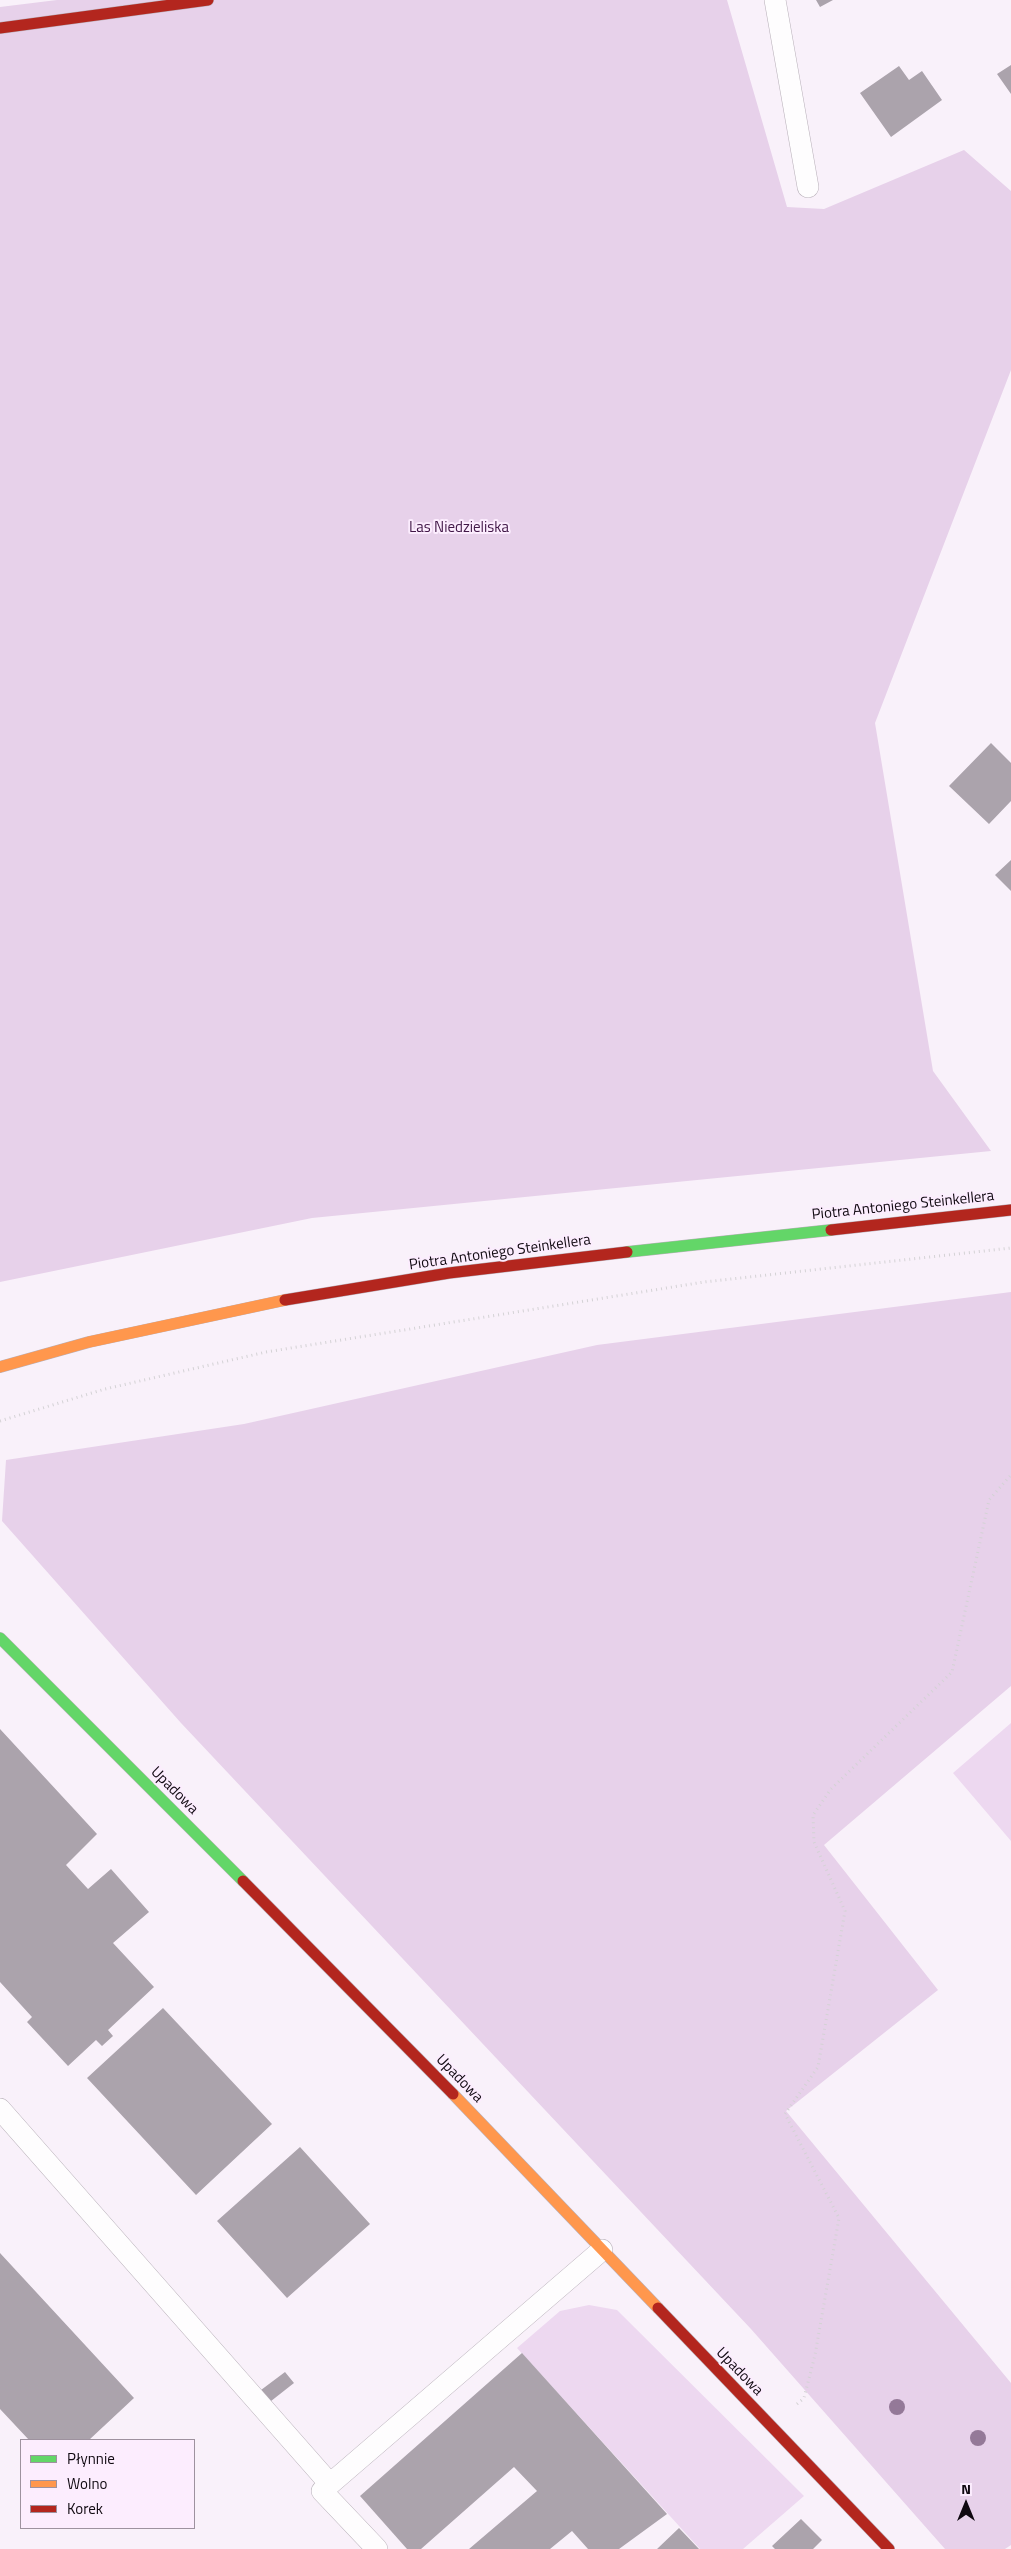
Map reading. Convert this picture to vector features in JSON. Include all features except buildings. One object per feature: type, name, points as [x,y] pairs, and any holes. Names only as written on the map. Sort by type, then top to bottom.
[{"type":"street","points":[[0,28],[208,0]]},
{"type":"street","name":"Piotra Antoniego Steinkellera","points":[[0,1367],[89,1342],[260,1304],[449,1273],[598,1254],[1011,1210]]},
{"type":"street","name":"Upadowa","points":[[0,1638],[381,2020],[889,2549]]},
{"type":"lane","points":[[775,0],[808,187]]},
{"type":"lane","points":[[0,2109],[330,2484]]},
{"type":"lane","points":[[377,2549],[322,2491],[602,2250]]},
{"type":"path","points":[[0,1421],[105,1389],[266,1352],[704,1282],[1011,1248]]},
{"type":"path","points":[[770,2426],[804,2398],[815,2355],[839,2218],[785,2114],[818,2067],[845,1911],[814,1842],[813,1815],[831,1789],[952,1672],[989,1500],[1011,1475]]},
{"type":"shaded area","points":[[1011,1723],[1011,1841],[953,1773]]},
{"type":"shaded area","points":[[589,2305],[617,2310],[804,2496],[743,2549],[700,2549],[517,2348],[560,2311]]},
{"type":"green space","name":"Las Niedzieliska","points":[[57,0],[727,0],[787,207],[824,209],[964,150],[1011,191],[1011,370],[875,723],[933,1071],[991,1151],[312,1218],[0,1282],[0,7]]},
{"type":"green space","points":[[1011,1292],[1011,1686],[824,1845],[938,1990],[786,2111],[1011,2383],[1011,2545],[1005,2549],[945,2549],[751,2329],[181,1723],[2,1521],[6,1460],[244,1424],[597,1345]]},
{"type":"traffic: fast","points":[[627,1252],[831,1230]]},
{"type":"traffic: fast","points":[[0,1638],[243,1881]]},
{"type":"traffic: slow","points":[[0,1367],[89,1342],[285,1300]]},
{"type":"traffic: slow","points":[[453,2094],[658,2308]]},
{"type":"traffic: jam","points":[[0,28],[208,0]]},
{"type":"traffic: jam","points":[[831,1230],[1011,1210]]},
{"type":"traffic: jam","points":[[285,1300],[449,1273],[627,1252]]},
{"type":"traffic: jam","points":[[243,1881],[453,2094]]},
{"type":"traffic: jam","points":[[658,2308],[889,2549]]}]
